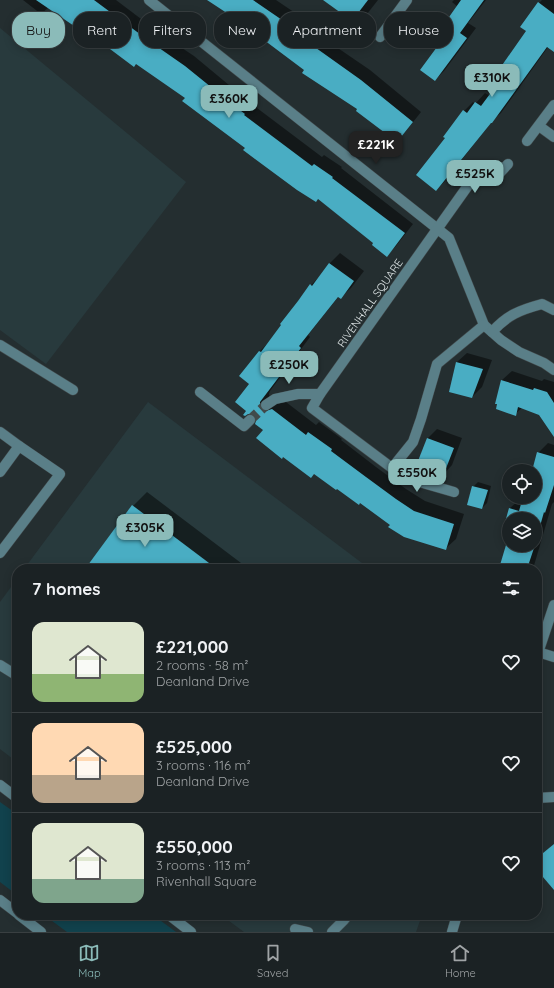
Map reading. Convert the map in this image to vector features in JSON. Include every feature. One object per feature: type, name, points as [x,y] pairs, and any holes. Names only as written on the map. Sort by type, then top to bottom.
[{"type":"street","points":[[149,0],[449,238],[484,325],[501,340],[554,370]]},
{"type":"street","points":[[398,12],[406,0]]},
{"type":"street","points":[[380,37],[384,31]]},
{"type":"street","points":[[527,141],[554,105]]},
{"type":"street","points":[[538,126],[554,137]]},
{"type":"street","name":"RIVENHALL SQUARE","points":[[454,492],[409,479],[312,408],[320,394],[472,180],[496,177],[508,164]]},
{"type":"street","points":[[492,332],[500,323],[522,310],[542,304],[554,310]]},
{"type":"street","points":[[392,468],[413,442],[437,364],[484,325]]},
{"type":"street","points":[[0,345],[73,390]]},
{"type":"street","points":[[200,392],[244,426],[250,420]]},
{"type":"street","points":[[266,405],[275,399],[283,397],[298,394],[320,394]]},
{"type":"street","points":[[0,432],[60,474],[0,553]]},
{"type":"street","points":[[0,472],[19,446]]},
{"type":"street","points":[[542,642],[554,605]]},
{"type":"street","points":[[542,655],[554,657]]},
{"type":"street","points":[[0,665],[12,672]]},
{"type":"street","points":[[0,785],[12,794]]},
{"type":"street","points":[[542,798],[554,797]]},
{"type":"street","points":[[0,900],[12,909]]},
{"type":"street","points":[[26,920],[41,932]]},
{"type":"street","points":[[175,920],[191,932]]},
{"type":"street","points":[[332,932],[344,920]]},
{"type":"street","points":[[453,931],[456,920]]},
{"type":"street","points":[[295,929],[308,932]]},
{"type":"shaded area","points":[[0,28],[12,38],[12,48],[24,48],[186,182],[46,364],[0,330]]},
{"type":"shaded area","points":[[148,402],[363,564],[28,564]]},
{"type":"shaded area","points":[[12,586],[12,758],[0,749],[0,602]]},
{"type":"shaded area","points":[[0,802],[12,810],[12,891],[0,882]]},
{"type":"shaded area","points":[[51,920],[160,920],[176,932],[67,932]]},
{"type":"shaded area","points":[[228,920],[420,920],[416,932],[244,932]]},
{"type":"building","points":[[36,0],[94,0],[110,12],[73,12],[73,25],[65,20],[65,12],[54,12]]},
{"type":"building","points":[[207,0],[253,0],[278,17],[278,48],[316,48],[361,80],[413,122],[397,142],[356,111],[357,109],[302,73],[304,70],[270,44],[270,12],[225,12]]},
{"type":"building","points":[[323,0],[368,0],[359,12],[340,12]]},
{"type":"building","points":[[461,0],[484,0],[460,33],[467,38],[435,81],[420,70],[436,48],[453,48],[453,12]]},
{"type":"building","points":[[538,2],[554,14],[554,52],[547,47],[492,123],[436,191],[416,175],[445,138],[443,137],[463,110],[467,113],[475,102],[481,106],[504,75],[498,71],[526,31],[520,27]]},
{"type":"building","points":[[131,27],[139,33],[139,48],[159,48],[185,66],[245,114],[244,115],[312,166],[314,164],[333,177],[332,178],[405,233],[387,257],[372,245],[373,243],[318,199],[316,202],[297,190],[243,150],[245,148],[182,101],[185,98],[136,64],[134,67],[109,48],[131,48]]},
{"type":"building","points":[[329,263],[354,281],[341,299],[338,297],[299,346],[301,348],[260,402],[260,408],[263,411],[272,409],[306,435],[308,432],[332,449],[331,451],[414,511],[454,524],[446,550],[404,537],[388,527],[390,525],[360,503],[359,505],[314,474],[311,478],[283,457],[282,459],[256,438],[263,430],[255,424],[256,418],[251,414],[245,416],[243,415],[246,411],[235,402],[249,384],[239,376],[259,351],[261,352],[310,284],[312,286]]},
{"type":"building","points":[[456,362],[483,369],[472,398],[449,392]]},
{"type":"building","points":[[501,380],[533,390],[534,388],[547,392],[554,403],[554,437],[539,415],[518,407],[516,416],[496,409],[497,404],[495,404]]},
{"type":"building","points":[[427,438],[454,448],[443,476],[416,466]]},
{"type":"building","points":[[537,452],[554,457],[554,485],[545,513],[544,512],[542,519],[542,512],[508,512],[509,508],[519,511],[521,504],[542,504],[542,464],[534,464]]},
{"type":"building","points":[[472,486],[488,490],[482,509],[467,505]]},
{"type":"building","points":[[132,505],[210,564],[89,564]]},
{"type":"building","points":[[504,552],[533,552],[529,564],[500,564]]},
{"type":"building","points":[[554,844],[554,890],[542,876],[542,854]]},
{"type":"tunnel","points":[[250,420],[266,405]]}]
